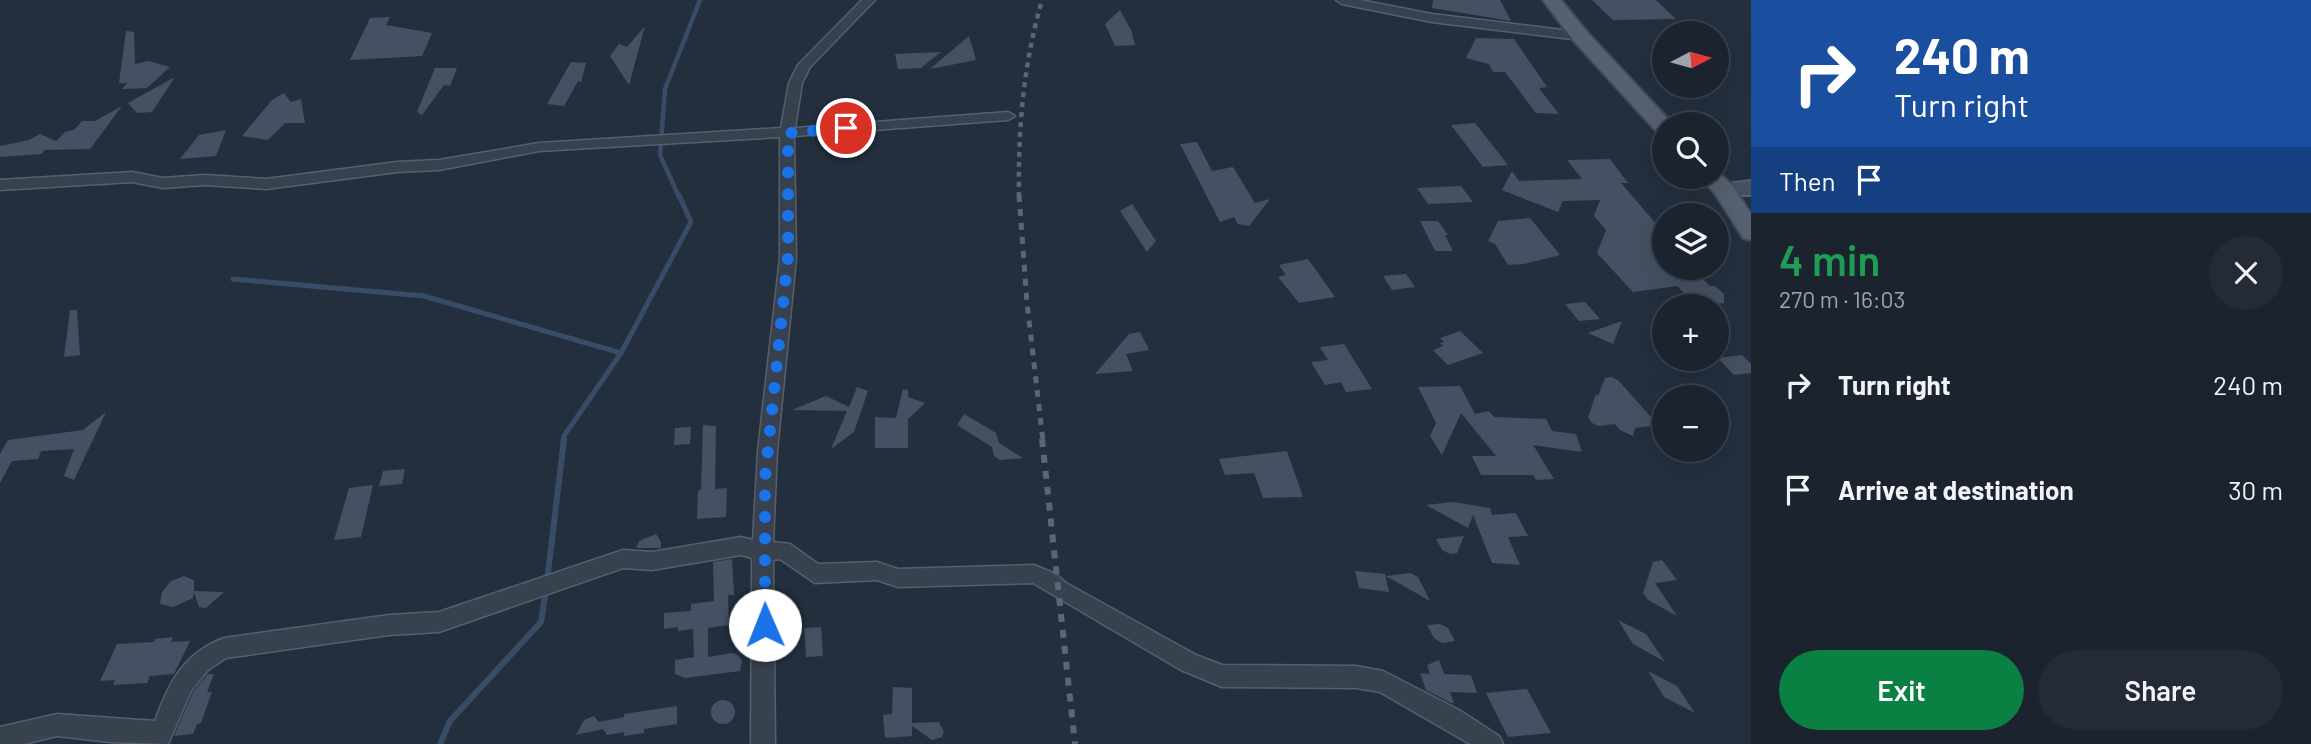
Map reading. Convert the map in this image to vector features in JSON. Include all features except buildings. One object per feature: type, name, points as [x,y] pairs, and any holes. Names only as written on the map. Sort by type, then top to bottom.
[{"type":"main road","points":[[1552,0],[1580,36],[1652,114]]},
{"type":"main road","points":[[1721,189],[1751,232]]},
{"type":"street","points":[[763,744],[765,479],[788,256],[788,133],[796,77],[814,54],[869,0]]},
{"type":"street","points":[[1342,0],[1432,18],[1580,36]]},
{"type":"street","points":[[0,184],[132,177],[163,183],[204,180],[267,184],[397,167],[439,165],[538,147],[748,133],[788,133],[1008,116]]},
{"type":"street","points":[[1729,185],[1751,187]]},
{"type":"street","points":[[0,738],[57,724],[110,731],[150,730],[162,735],[170,709],[190,670],[209,653],[224,648],[376,627],[439,622],[623,559],[652,561],[741,546],[764,552],[783,550],[815,574],[877,571],[898,578],[969,574],[1042,576],[1059,590],[1189,663],[1222,676],[1356,677],[1383,682],[1451,718],[1491,744]]},
{"type":"waterway","points":[[679,197],[660,155],[665,89],[700,0]]},
{"type":"waterway","points":[[621,353],[691,222],[679,195]]},
{"type":"waterway","points":[[233,279],[424,296],[621,353]]},
{"type":"waterway","points":[[563,441],[621,353]]},
{"type":"waterway","points":[[547,581],[564,439]]},
{"type":"waterway","points":[[440,744],[450,721],[541,622],[546,590]]},
{"type":"railway","points":[[1019,195],[1023,98],[1030,49],[1042,0]]},
{"type":"railway","points":[[1019,195],[1027,303],[1043,441]]},
{"type":"railway","points":[[1042,439],[1075,744]]},
{"type":"route","points":[[765,625],[765,479],[788,256],[788,133],[846,128]]}]
